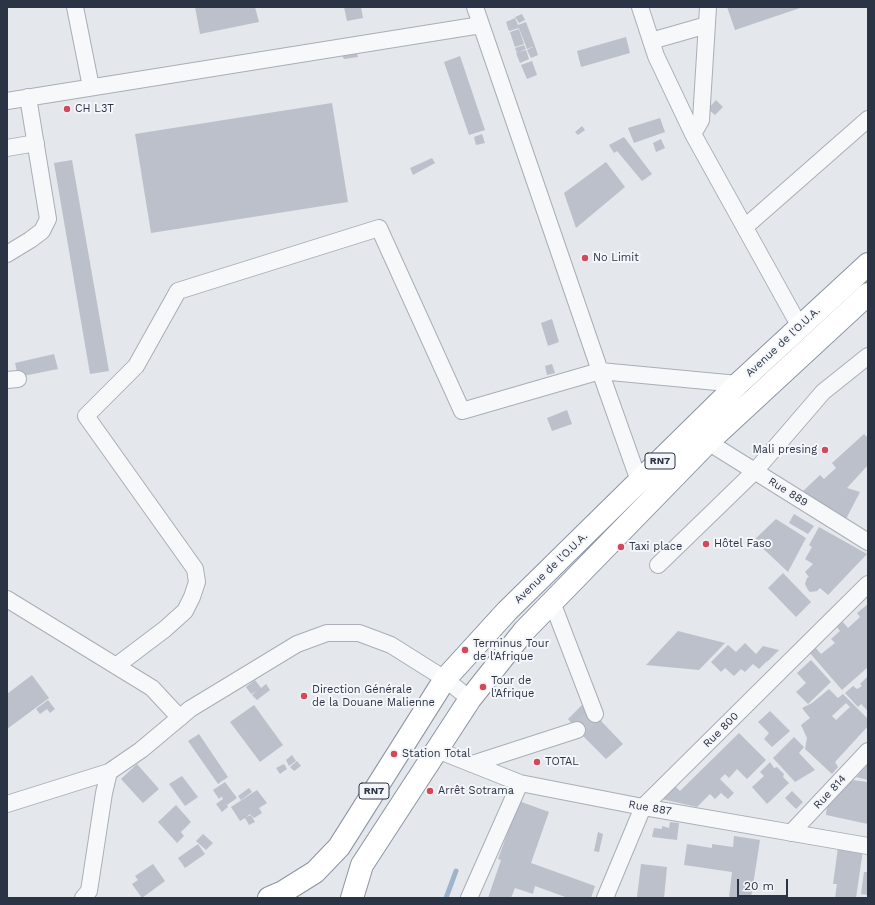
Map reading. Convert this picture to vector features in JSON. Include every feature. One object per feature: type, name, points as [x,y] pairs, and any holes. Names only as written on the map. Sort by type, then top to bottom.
[{"type":"highway","name":"Avenue de l'O.U.A.","points":[[269,898],[283,892],[315,872],[339,847],[445,679],[507,611],[738,384],[868,264]]},
{"type":"highway","name":"Avenue de l'O.U.A.","points":[[352,898],[362,865],[470,699],[524,631],[708,442],[868,294]]},
{"type":"street","points":[[76,7],[91,87]]},
{"type":"street","points":[[475,7],[639,481]]},
{"type":"street","points":[[640,7],[656,56],[692,134],[800,327]]},
{"type":"street","points":[[692,134],[701,120],[708,7]]},
{"type":"street","points":[[7,101],[481,25]]},
{"type":"street","points":[[651,41],[707,25]]},
{"type":"street","points":[[7,254],[42,231],[48,219],[28,97]]},
{"type":"street","points":[[745,227],[868,119]]},
{"type":"street","points":[[7,148],[36,143]]},
{"type":"street","points":[[116,666],[165,629],[184,611],[192,597],[197,582],[195,569],[86,416],[136,366],[178,291],[379,228],[462,411],[600,371],[738,384]]},
{"type":"street","points":[[658,565],[755,471],[823,392],[868,356]]},
{"type":"street","name":"Rue 889","points":[[708,442],[868,542]]},
{"type":"street","name":"Rue 800","points":[[604,898],[644,807],[868,584]]},
{"type":"street","points":[[7,599],[152,688],[180,718]]},
{"type":"street","points":[[552,602],[594,714]]},
{"type":"street","points":[[7,804],[109,772],[141,750],[190,709],[297,644],[327,633],[359,633],[385,642],[445,679],[470,699]]},
{"type":"street","points":[[472,764],[577,730]]},
{"type":"street","name":"Rue 887","points":[[437,750],[520,783],[644,807],[868,846]]},
{"type":"street","name":"Rue 814","points":[[791,833],[868,751]]},
{"type":"street","points":[[83,898],[89,891],[104,793],[109,772]]},
{"type":"street","points":[[469,898],[520,783]]},
{"type":"building","points":[[195,7],[255,7],[259,22],[200,34]]},
{"type":"building","points":[[344,7],[361,7],[363,18],[347,21]]},
{"type":"building","points":[[727,7],[803,7],[735,30]]},
{"type":"building","points":[[522,14],[525,20],[519,23],[515,17]]},
{"type":"building","points":[[515,18],[518,25],[526,22],[535,46],[527,49],[519,28],[509,31],[506,22]]},
{"type":"building","points":[[519,29],[524,44],[515,47],[510,32]]},
{"type":"building","points":[[626,37],[630,53],[581,67],[577,51]]},
{"type":"building","points":[[524,45],[526,49],[517,53],[515,48]]},
{"type":"building","points":[[535,46],[538,55],[531,58],[527,50]]},
{"type":"building","points":[[356,50],[358,57],[344,59],[340,52]]},
{"type":"building","points":[[526,50],[529,59],[520,63],[516,53]]},
{"type":"building","points":[[460,56],[485,130],[469,135],[444,62]]},
{"type":"building","points":[[532,61],[537,75],[527,79],[521,65]]},
{"type":"building","points":[[716,100],[723,107],[715,115],[708,109]]},
{"type":"building","points":[[332,103],[348,202],[151,233],[135,134]]},
{"type":"building","points":[[660,118],[665,132],[634,143],[628,128]]},
{"type":"building","points":[[582,126],[585,130],[578,135],[575,132]]},
{"type":"building","points":[[482,134],[485,143],[476,145],[474,137]]},
{"type":"building","points":[[624,137],[652,174],[642,181],[617,151],[614,153],[609,145]]},
{"type":"building","points":[[661,139],[665,148],[656,152],[653,143]]},
{"type":"building","points":[[432,158],[435,163],[413,175],[410,168]]},
{"type":"building","points":[[72,160],[109,371],[90,374],[54,163]]},
{"type":"building","points":[[606,162],[625,187],[576,228],[564,193]]},
{"type":"building","points":[[552,319],[559,342],[548,346],[541,323]]},
{"type":"building","points":[[54,354],[58,369],[18,377],[15,363]]},
{"type":"building","points":[[552,364],[555,373],[547,375],[545,366]]},
{"type":"building","points":[[567,410],[572,424],[552,431],[547,418]]},
{"type":"building","points":[[864,434],[868,438],[868,465],[847,488],[860,492],[846,519],[802,492],[820,475],[824,479],[836,468],[832,463]]},
{"type":"building","points":[[794,514],[814,526],[808,534],[789,523]]},
{"type":"building","points":[[776,519],[806,538],[788,572],[754,540]]},
{"type":"building","points":[[819,527],[867,554],[828,595],[820,588],[817,591],[810,592],[805,584],[807,578],[809,577],[805,572],[813,564],[805,559],[812,547],[809,545]]},
{"type":"building","points":[[783,573],[811,602],[796,617],[768,588]]},
{"type":"building","points":[[868,604],[868,667],[842,690],[809,652],[815,647],[821,654],[835,643],[831,639],[840,631],[837,627],[843,622],[848,628],[860,617],[857,613]]},
{"type":"building","points":[[678,631],[725,643],[699,670],[646,665]]},
{"type":"building","points":[[745,643],[756,654],[763,646],[779,650],[759,669],[753,664],[745,672],[741,669],[734,676],[725,668],[721,672],[711,662],[728,645],[736,652]]},
{"type":"building","points":[[811,660],[831,682],[808,704],[796,692],[806,683],[797,673]]},
{"type":"building","points":[[32,675],[49,698],[7,729],[7,694]]},
{"type":"building","points":[[867,677],[868,711],[861,704],[858,707],[845,693],[853,686],[857,689],[862,686],[860,684]]},
{"type":"building","points":[[255,680],[261,688],[266,684],[270,690],[257,700],[252,695],[256,691],[251,694],[246,687]]},
{"type":"building","points":[[829,689],[838,698],[843,694],[868,719],[868,726],[835,762],[838,767],[832,774],[805,749],[807,738],[801,725],[810,718],[802,708],[812,703]],"holes":[[[846,703],[850,707],[836,720],[832,716]]]},
{"type":"building","points":[[48,700],[55,709],[50,713],[47,709],[40,714],[36,709]]},
{"type":"building","points":[[584,703],[623,744],[606,759],[568,719]]},
{"type":"building","points":[[254,705],[283,745],[260,762],[230,722]]},
{"type":"building","points":[[770,711],[790,731],[772,747],[764,739],[769,733],[758,722]]},
{"type":"building","points":[[739,733],[766,760],[747,779],[737,769],[729,778],[725,774],[720,779],[734,793],[728,799],[721,793],[715,799],[710,794],[697,807],[657,798],[672,783],[680,791]]},
{"type":"building","points":[[199,734],[228,777],[218,784],[188,741]]},
{"type":"building","points":[[794,737],[804,747],[799,753],[815,770],[795,782],[773,758]]},
{"type":"building","points":[[292,755],[296,761],[289,766],[286,760]]},
{"type":"building","points":[[297,761],[301,766],[294,771],[290,767]]},
{"type":"building","points":[[770,762],[774,768],[777,767],[784,774],[783,777],[789,783],[767,804],[752,787],[764,776],[760,772]]},
{"type":"building","points":[[137,764],[159,789],[143,803],[121,779]]},
{"type":"building","points":[[284,764],[287,769],[280,774],[276,768]]},
{"type":"building","points":[[868,764],[868,780],[856,777]]},
{"type":"building","points":[[182,776],[198,797],[185,806],[169,784]]},
{"type":"building","points":[[852,780],[868,782],[868,824],[826,815],[827,804]]},
{"type":"building","points":[[225,782],[237,798],[227,805],[221,796],[219,799],[213,790]]},
{"type":"building","points":[[249,788],[252,792],[241,800],[238,796]]},
{"type":"building","points":[[257,790],[267,803],[259,808],[262,813],[254,818],[251,815],[255,822],[249,825],[245,818],[240,821],[231,807]]},
{"type":"building","points":[[792,791],[803,802],[796,809],[785,798]]},
{"type":"building","points":[[223,799],[228,807],[222,812],[216,804]]},
{"type":"building","points":[[519,801],[549,812],[531,863],[595,886],[591,898],[568,898],[535,886],[533,894],[515,888],[511,898],[488,898],[501,860],[498,859]]},
{"type":"building","points":[[176,805],[191,822],[181,832],[184,836],[177,843],[158,822]]},
{"type":"building","points":[[670,822],[679,823],[677,840],[652,837],[654,828],[662,829],[662,826],[669,828]]},
{"type":"building","points":[[598,832],[603,834],[599,852],[594,851]]},
{"type":"building","points":[[203,834],[213,843],[206,850],[196,841]]},
{"type":"building","points":[[734,836],[760,840],[751,898],[729,898],[732,872],[684,865],[687,844],[712,848],[712,844],[733,847]]},
{"type":"building","points":[[198,844],[205,854],[185,868],[178,858]]},
{"type":"building","points":[[838,847],[863,850],[856,898],[835,898],[837,884],[833,884]]},
{"type":"building","points":[[153,864],[165,881],[142,898],[132,884],[138,880],[135,876]]},
{"type":"building","points":[[641,864],[667,867],[664,898],[637,897]]},
{"type":"building","points":[[864,872],[868,872],[868,895],[861,894]]},
{"type":"waterway","points":[[446,898],[456,871]]},
{"type":"tunnel","points":[[577,730],[595,714]]},
{"type":"place","name":"CH L3T","points":[[67,109]]},
{"type":"place","name":"No Limit","points":[[585,258]]},
{"type":"place","name":"Mali presing","points":[[825,450]]},
{"type":"place","name":"Hôtel Faso","points":[[706,544]]},
{"type":"place","name":"Taxi place","points":[[621,547]]},
{"type":"place","name":"Terminus Tour de l'Afrique","points":[[465,650]]},
{"type":"place","name":"Tour de l'Afrique","points":[[483,687]]},
{"type":"place","name":"Direction Générale de la Douane Malienne","points":[[304,696]]},
{"type":"place","name":"Station Total","points":[[394,754]]},
{"type":"place","name":"TOTAL","points":[[537,762]]},
{"type":"place","name":"Arrêt Sotrama","points":[[430,791]]}]
